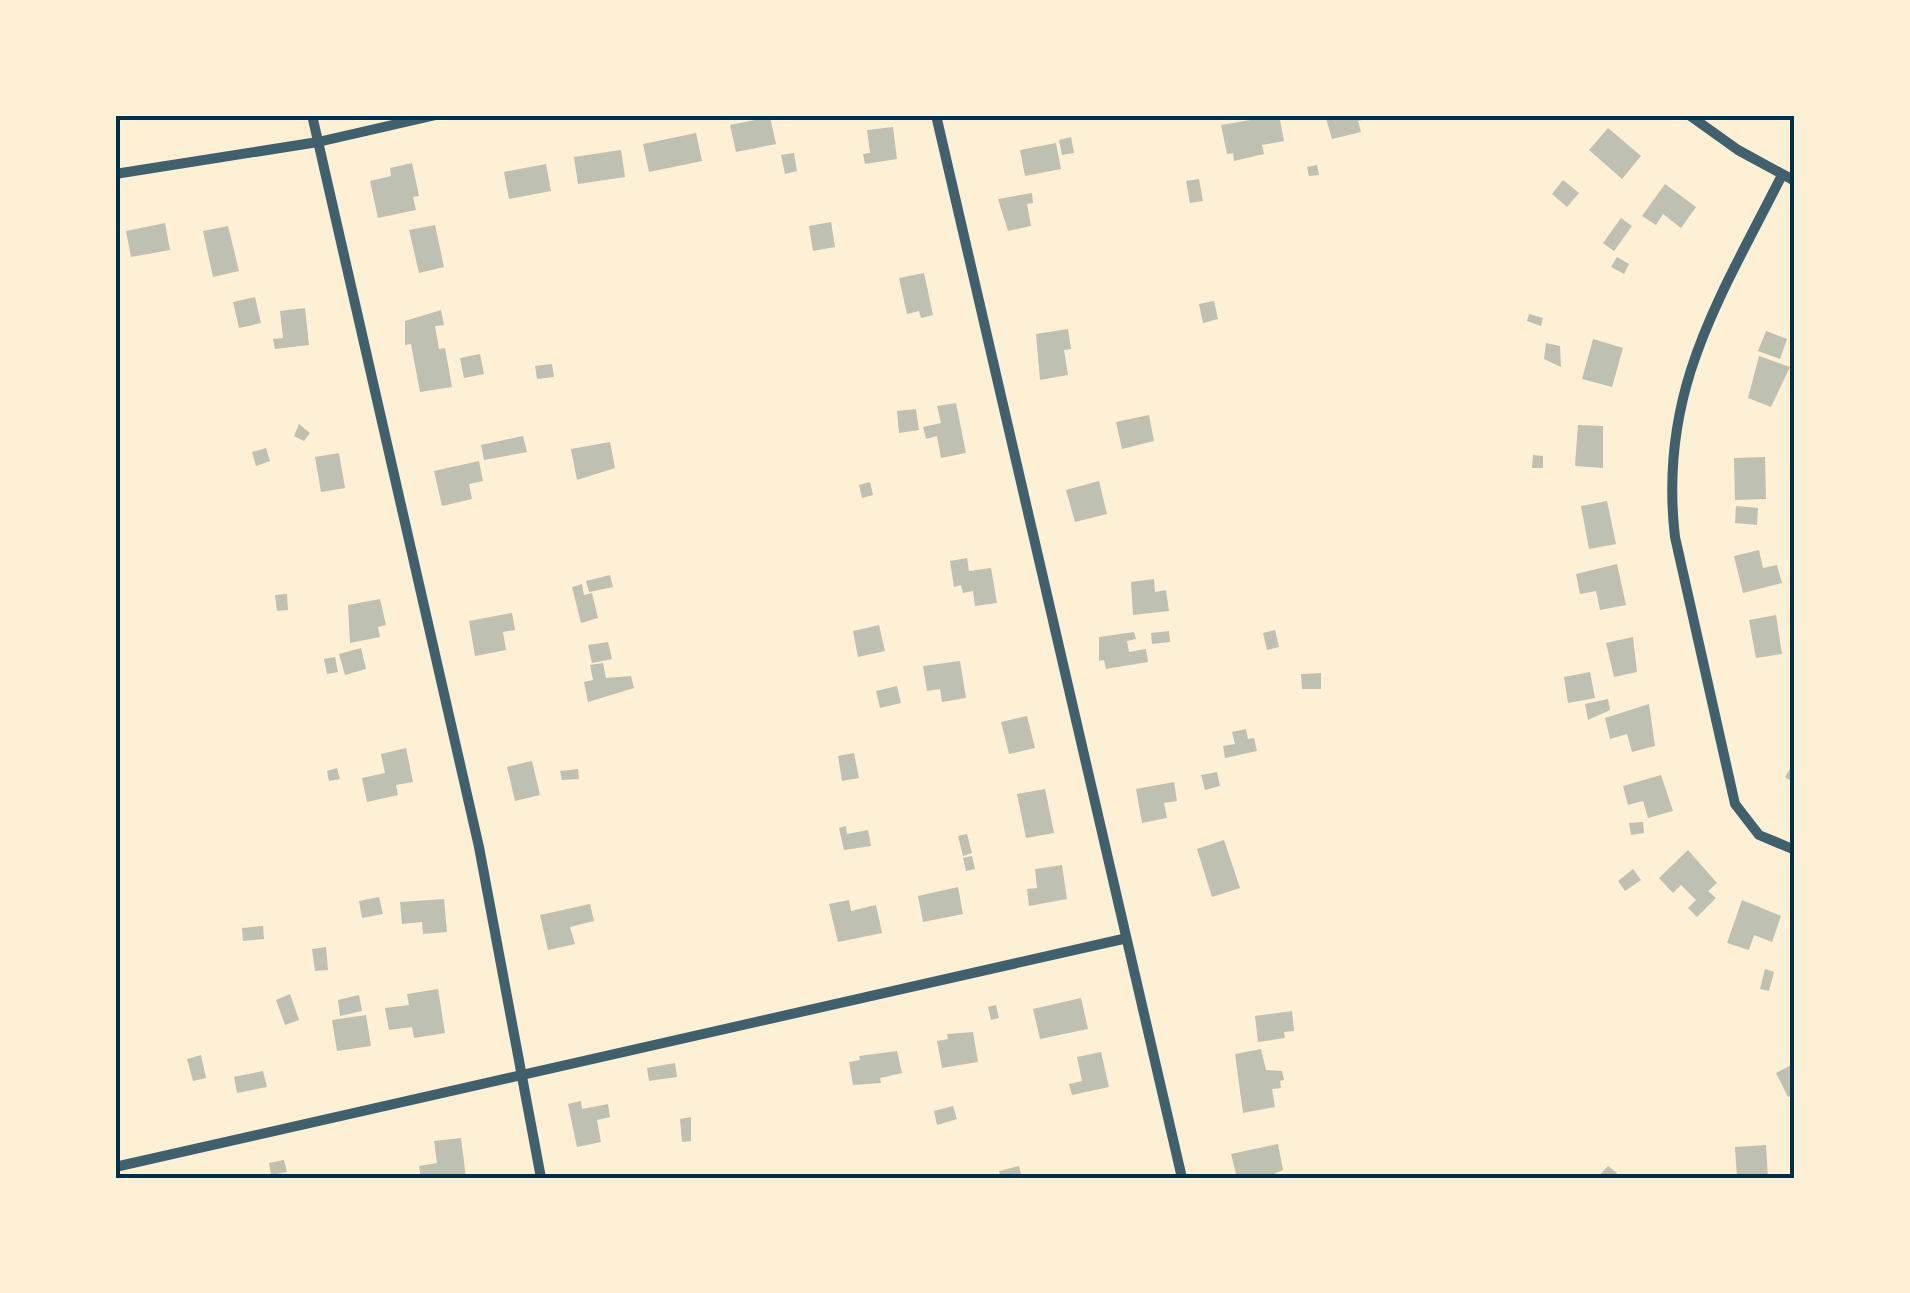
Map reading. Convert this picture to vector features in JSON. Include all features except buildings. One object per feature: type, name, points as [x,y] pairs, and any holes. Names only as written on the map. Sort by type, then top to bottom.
[{"type":"street","points":[[312,115],[479,847],[541,1178]]},
{"type":"street","points":[[115,174],[318,142],[436,115]]},
{"type":"street","points":[[936,115],[1123,939],[1182,1178]]},
{"type":"street","points":[[1689,115],[1795,181]]},
{"type":"street","points":[[1782,175],[1688,368],[1670,452],[1670,495],[1675,537],[1735,804],[1759,835],[1795,850]]},
{"type":"street","points":[[115,1167],[1123,939]]}]
